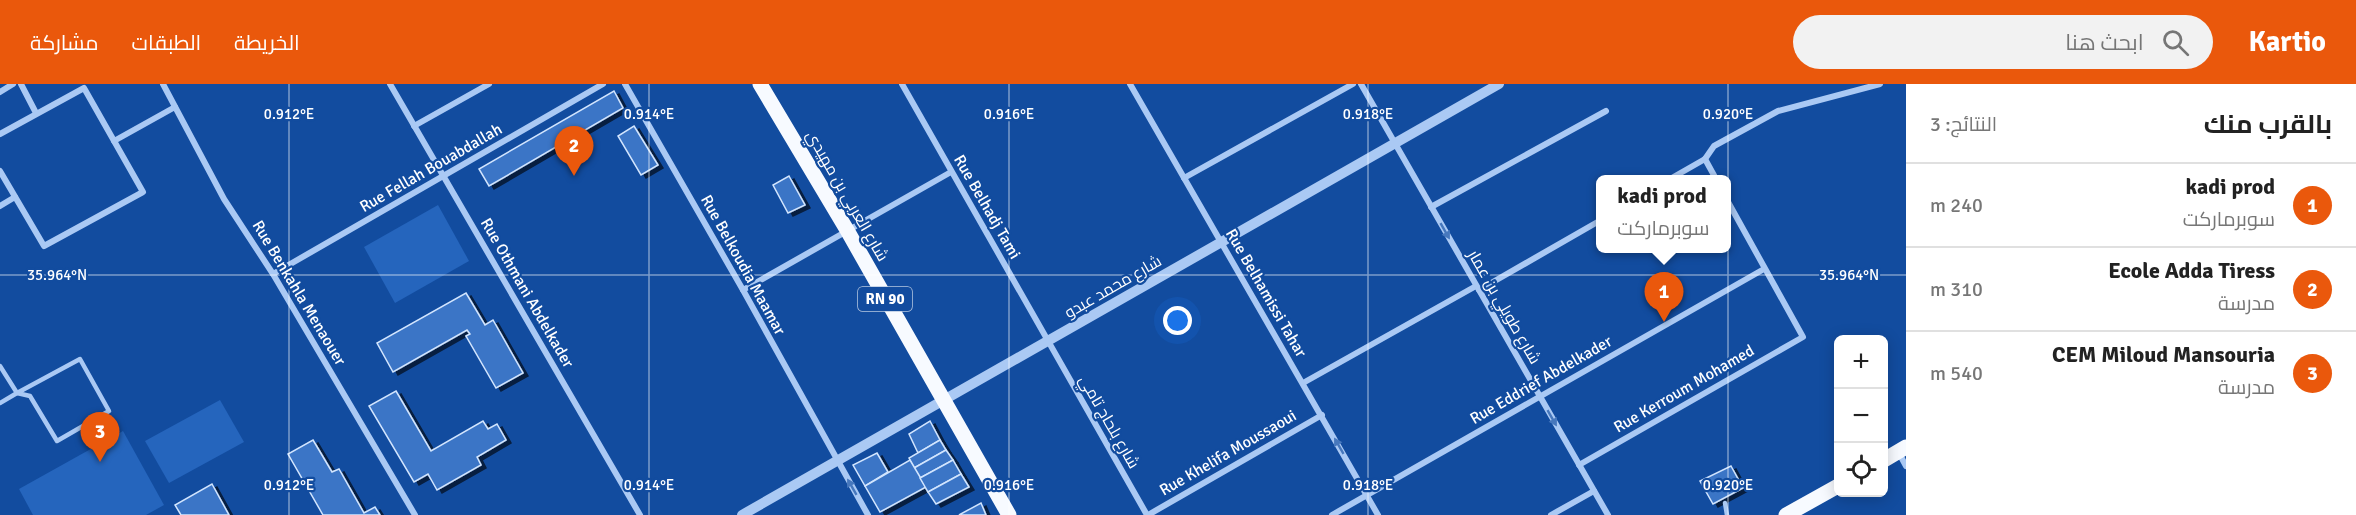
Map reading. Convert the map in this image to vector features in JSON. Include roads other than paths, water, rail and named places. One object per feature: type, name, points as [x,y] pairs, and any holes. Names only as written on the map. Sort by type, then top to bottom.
[{"type":"main road","name":"شارع العربي بن مهيدي","points":[[760,84],[847,230],[1009,515]]},
{"type":"main road","points":[[1888,458],[1902,449]]},
{"type":"main road","points":[[1788,515],[1807,507],[1834,489]]},
{"type":"street","points":[[21,84],[36,113]]},
{"type":"street","name":"Rue Benkahla Menaouer","points":[[162,84],[224,199],[273,274],[415,515]]},
{"type":"street","name":"Rue Othmani Abdelkader","points":[[390,84],[640,515]]},
{"type":"street","points":[[414,126],[489,84]]},
{"type":"street","name":"Rue Fellah Bouabdallah","points":[[273,274],[603,84]]},
{"type":"street","name":"Rue Belkoudia Maamar","points":[[625,84],[868,515]]},
{"type":"street","name":"Rue Belhadj Tami","points":[[902,84],[1048,342]]},
{"type":"street","name":"Rue Belhamissi Tahar","points":[[1130,84],[1378,515]]},
{"type":"street","points":[[1184,178],[1353,84]]},
{"type":"street","name":"شارع طويلي بن عمار","points":[[1360,84],[1608,515]]},
{"type":"street","name":"شارع محمد عبدو","points":[[742,515],[1499,84]]},
{"type":"street","points":[[1678,175],[1705,159],[1714,146],[1778,111],[1880,84]]},
{"type":"street","points":[[0,92],[9,85]]},
{"type":"street","points":[[0,134],[84,88],[143,192],[44,246],[0,171]]},
{"type":"street","points":[[114,141],[175,107]]},
{"type":"street","points":[[1431,207],[1606,111]]},
{"type":"street","points":[[1705,159],[1713,175]]},
{"type":"street","points":[[743,290],[951,172]]},
{"type":"street","points":[[0,206],[15,197]]},
{"type":"street","points":[[1731,207],[1764,269]]},
{"type":"street","points":[[1303,383],[1596,223]]},
{"type":"street","name":"Rue Kerroum Mohamed","points":[[1579,465],[1803,337],[1764,269]]},
{"type":"street","name":"Rue Eddrief Abdelkader","points":[[1332,515],[1764,269]]},
{"type":"street","name":"شارع بلحاج تامي","points":[[1048,342],[1147,515]]},
{"type":"street","name":"Rue Khelifa Moussaoui","points":[[1147,515],[1322,415]]},
{"type":"street","points":[[1902,449],[1906,466]]},
{"type":"street","points":[[1551,515],[1594,491]]},
{"type":"lane","points":[[0,366],[17,393],[30,396],[57,441],[109,411],[80,359],[17,393],[0,403]]},
{"type":"lane","points":[[1725,503],[1727,515]]},
{"type":"place","name":"Ecole Adda Tiress","points":[[574,176]]},
{"type":"place","name":"kadi prod","points":[[1664,322]]},
{"type":"place","name":"CEM Miloud Mansouria","points":[[100,462]]}]
